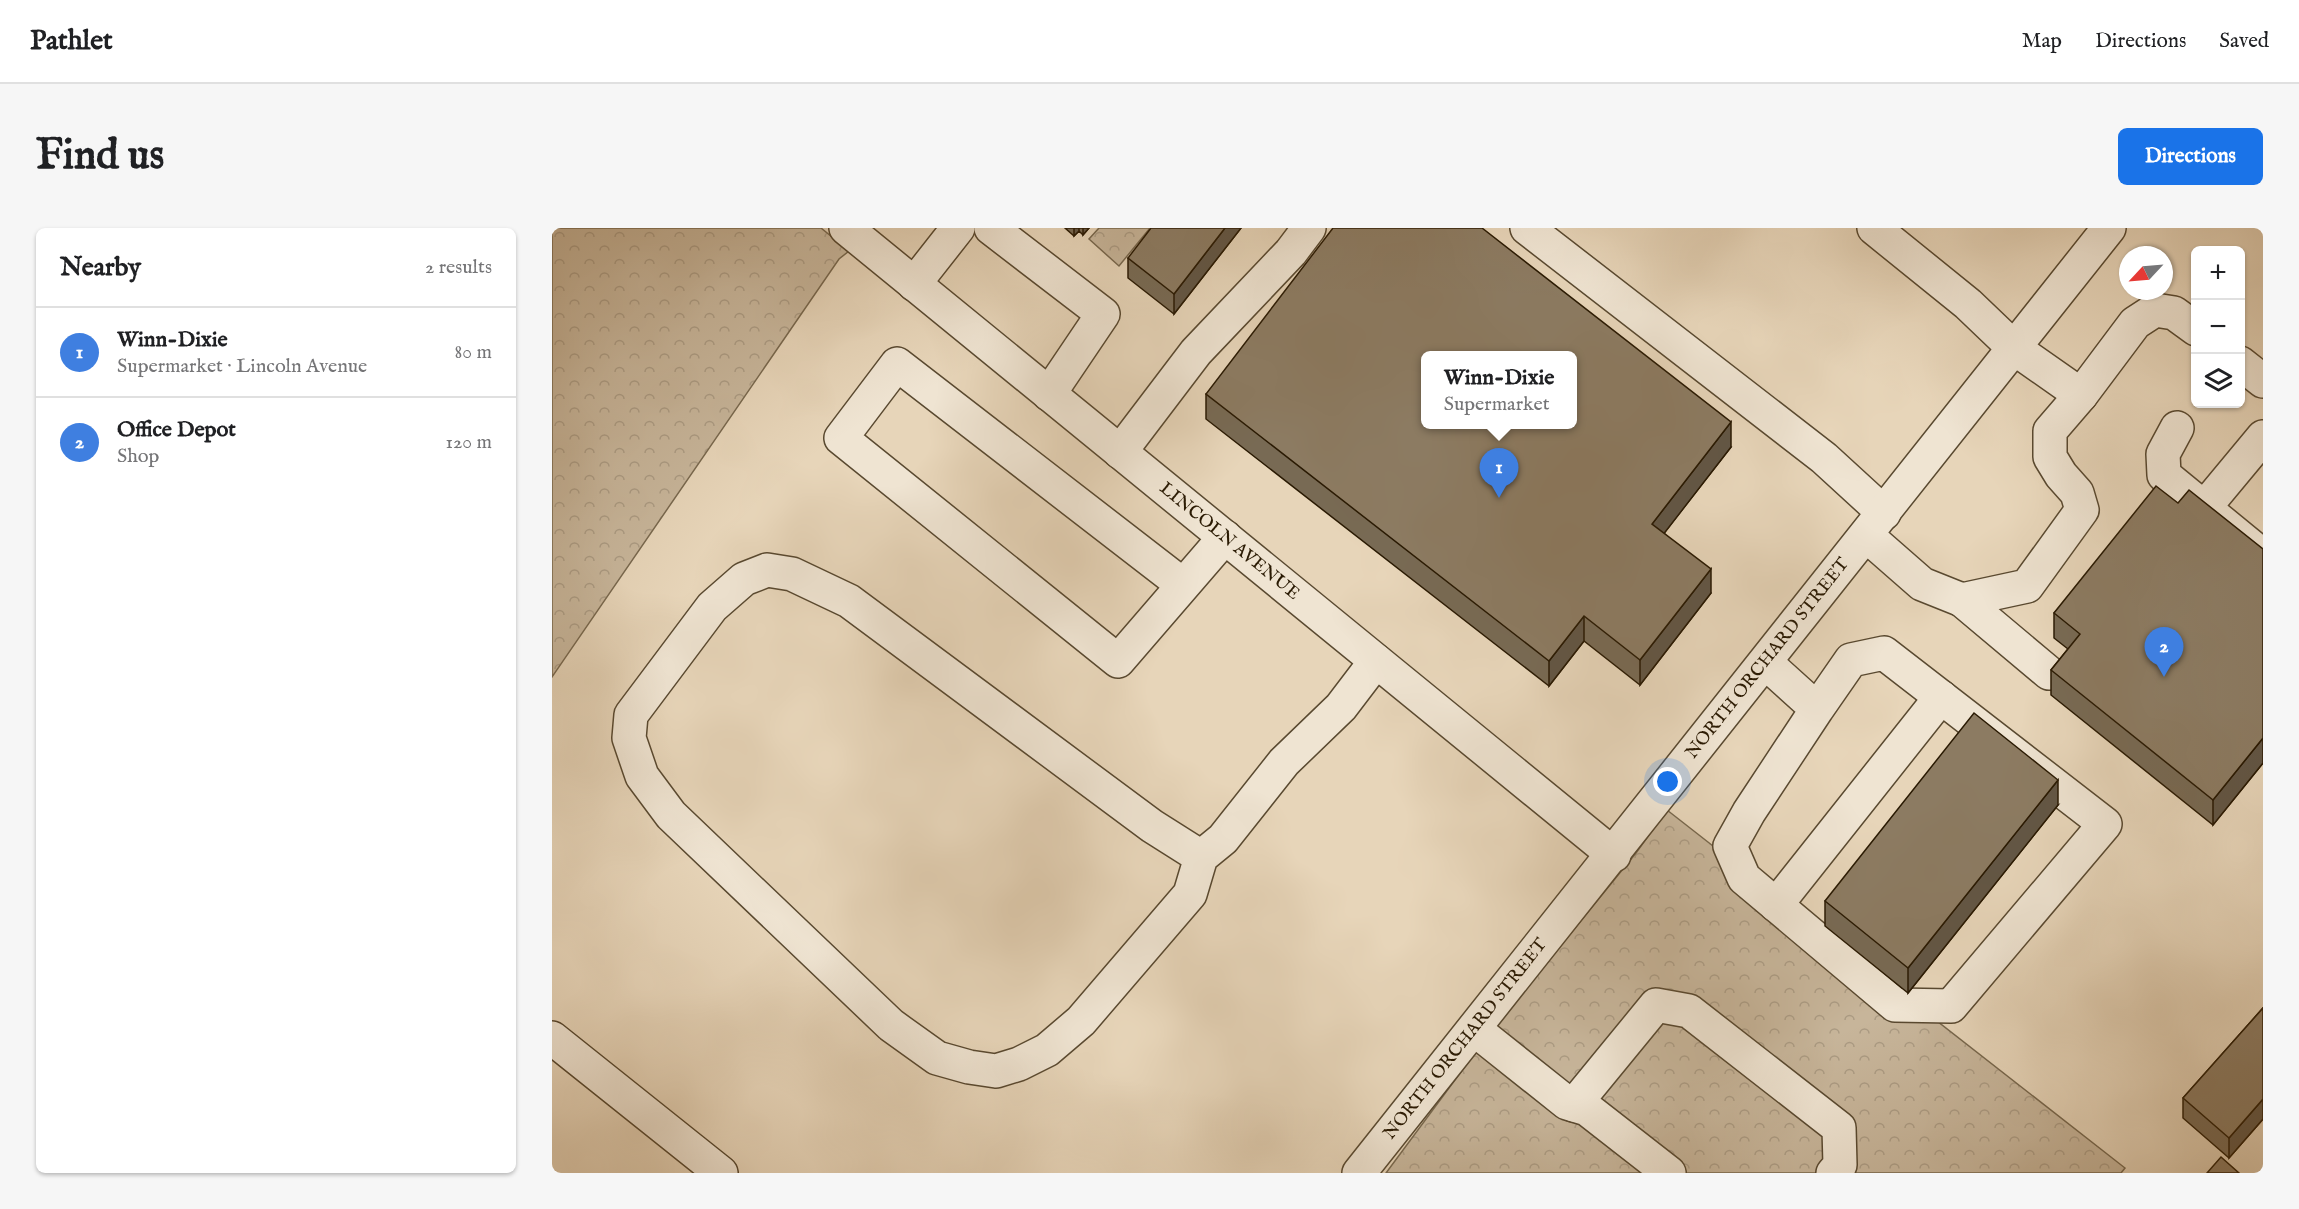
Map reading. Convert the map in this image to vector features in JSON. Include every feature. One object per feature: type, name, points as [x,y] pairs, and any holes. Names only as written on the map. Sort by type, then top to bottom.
[{"type":"street","name":"LINCOLN AVENUE","points":[[846,228],[1614,855]]},
{"type":"street","points":[[914,284],[958,228]]},
{"type":"street","points":[[991,228],[1103,314],[1049,394]]},
{"type":"street","points":[[1120,452],[1196,352],[1291,252],[1309,228]]},
{"type":"street","points":[[1527,228],[1824,458],[1922,584],[1962,600],[2049,673]]},
{"type":"street","points":[[1874,228],[1968,304],[2014,348],[2081,395]]},
{"type":"street","name":"NORTH ORCHARD STREET","points":[[1359,1173],[1614,855],[2109,228]]},
{"type":"street","points":[[1962,600],[2027,586],[2082,510],[2077,493],[2061,475],[2050,457],[2050,431],[2081,395],[2135,323],[2155,310],[2174,313],[2191,325]]},
{"type":"street","points":[[1183,585],[897,364],[840,438],[1118,661],[1183,585],[1224,537]]},
{"type":"street","points":[[2245,366],[2263,381]]},
{"type":"street","points":[[2177,428],[2163,454],[2164,475],[2263,556]]},
{"type":"street","points":[[2204,508],[2263,437]]},
{"type":"street","points":[[1201,857],[1152,826],[849,601],[792,574],[767,570],[744,579],[712,607],[631,715],[629,738],[642,776],[671,815],[891,1025],[937,1058],[969,1067],[996,1071],[1019,1064],[1047,1050],[1080,1021],[1190,894],[1201,857],[1223,839],[1284,762],[1341,707],[1376,661]]},
{"type":"street","points":[[1884,653],[2105,824],[1951,1006],[1895,1005],[1744,878],[1730,846],[1749,812],[1817,709],[1851,660],[1884,653]]},
{"type":"street","points":[[1766,663],[1817,709]]},
{"type":"street","points":[[1776,905],[1941,698]]},
{"type":"street","points":[[1574,1105],[1656,1005],[1689,1011],[1839,1128],[1840,1165],[1833,1173]]},
{"type":"street","points":[[1474,1029],[1567,1103],[1587,1109],[1669,1173]]},
{"type":"street","points":[[552,1038],[721,1173]]},
{"type":"green space","points":[[552,228],[821,228],[849,251],[839,259],[552,677]]},
{"type":"green space","points":[[1099,228],[1150,228],[1119,266],[1089,239]]},
{"type":"green space","points":[[1667,810],[2125,1168],[2121,1173],[1386,1173],[1492,1030],[1636,853]]},
{"type":"building","points":[[1151,228],[1225,228],[1174,294],[1128,258]]},
{"type":"building","points":[[1333,228],[1482,228],[1731,422],[1652,524],[1711,569],[1640,660],[1584,616],[1549,661],[1206,394]]},
{"type":"building","points":[[2156,486],[2178,503],[2189,490],[2263,549],[2263,738],[2213,800],[2051,670],[2080,634],[2054,613]]},
{"type":"building","points":[[1974,713],[2058,780],[1908,968],[1825,901]]},
{"type":"building","points":[[2263,1008],[2263,1099],[2229,1138],[2183,1098]]},
{"type":"building","points":[[2221,1157],[2239,1173],[2207,1173]]},
{"type":"place","name":"Winn-Dixie","points":[[1499,498]]},
{"type":"place","name":"Office Depot","points":[[2164,677]]}]
